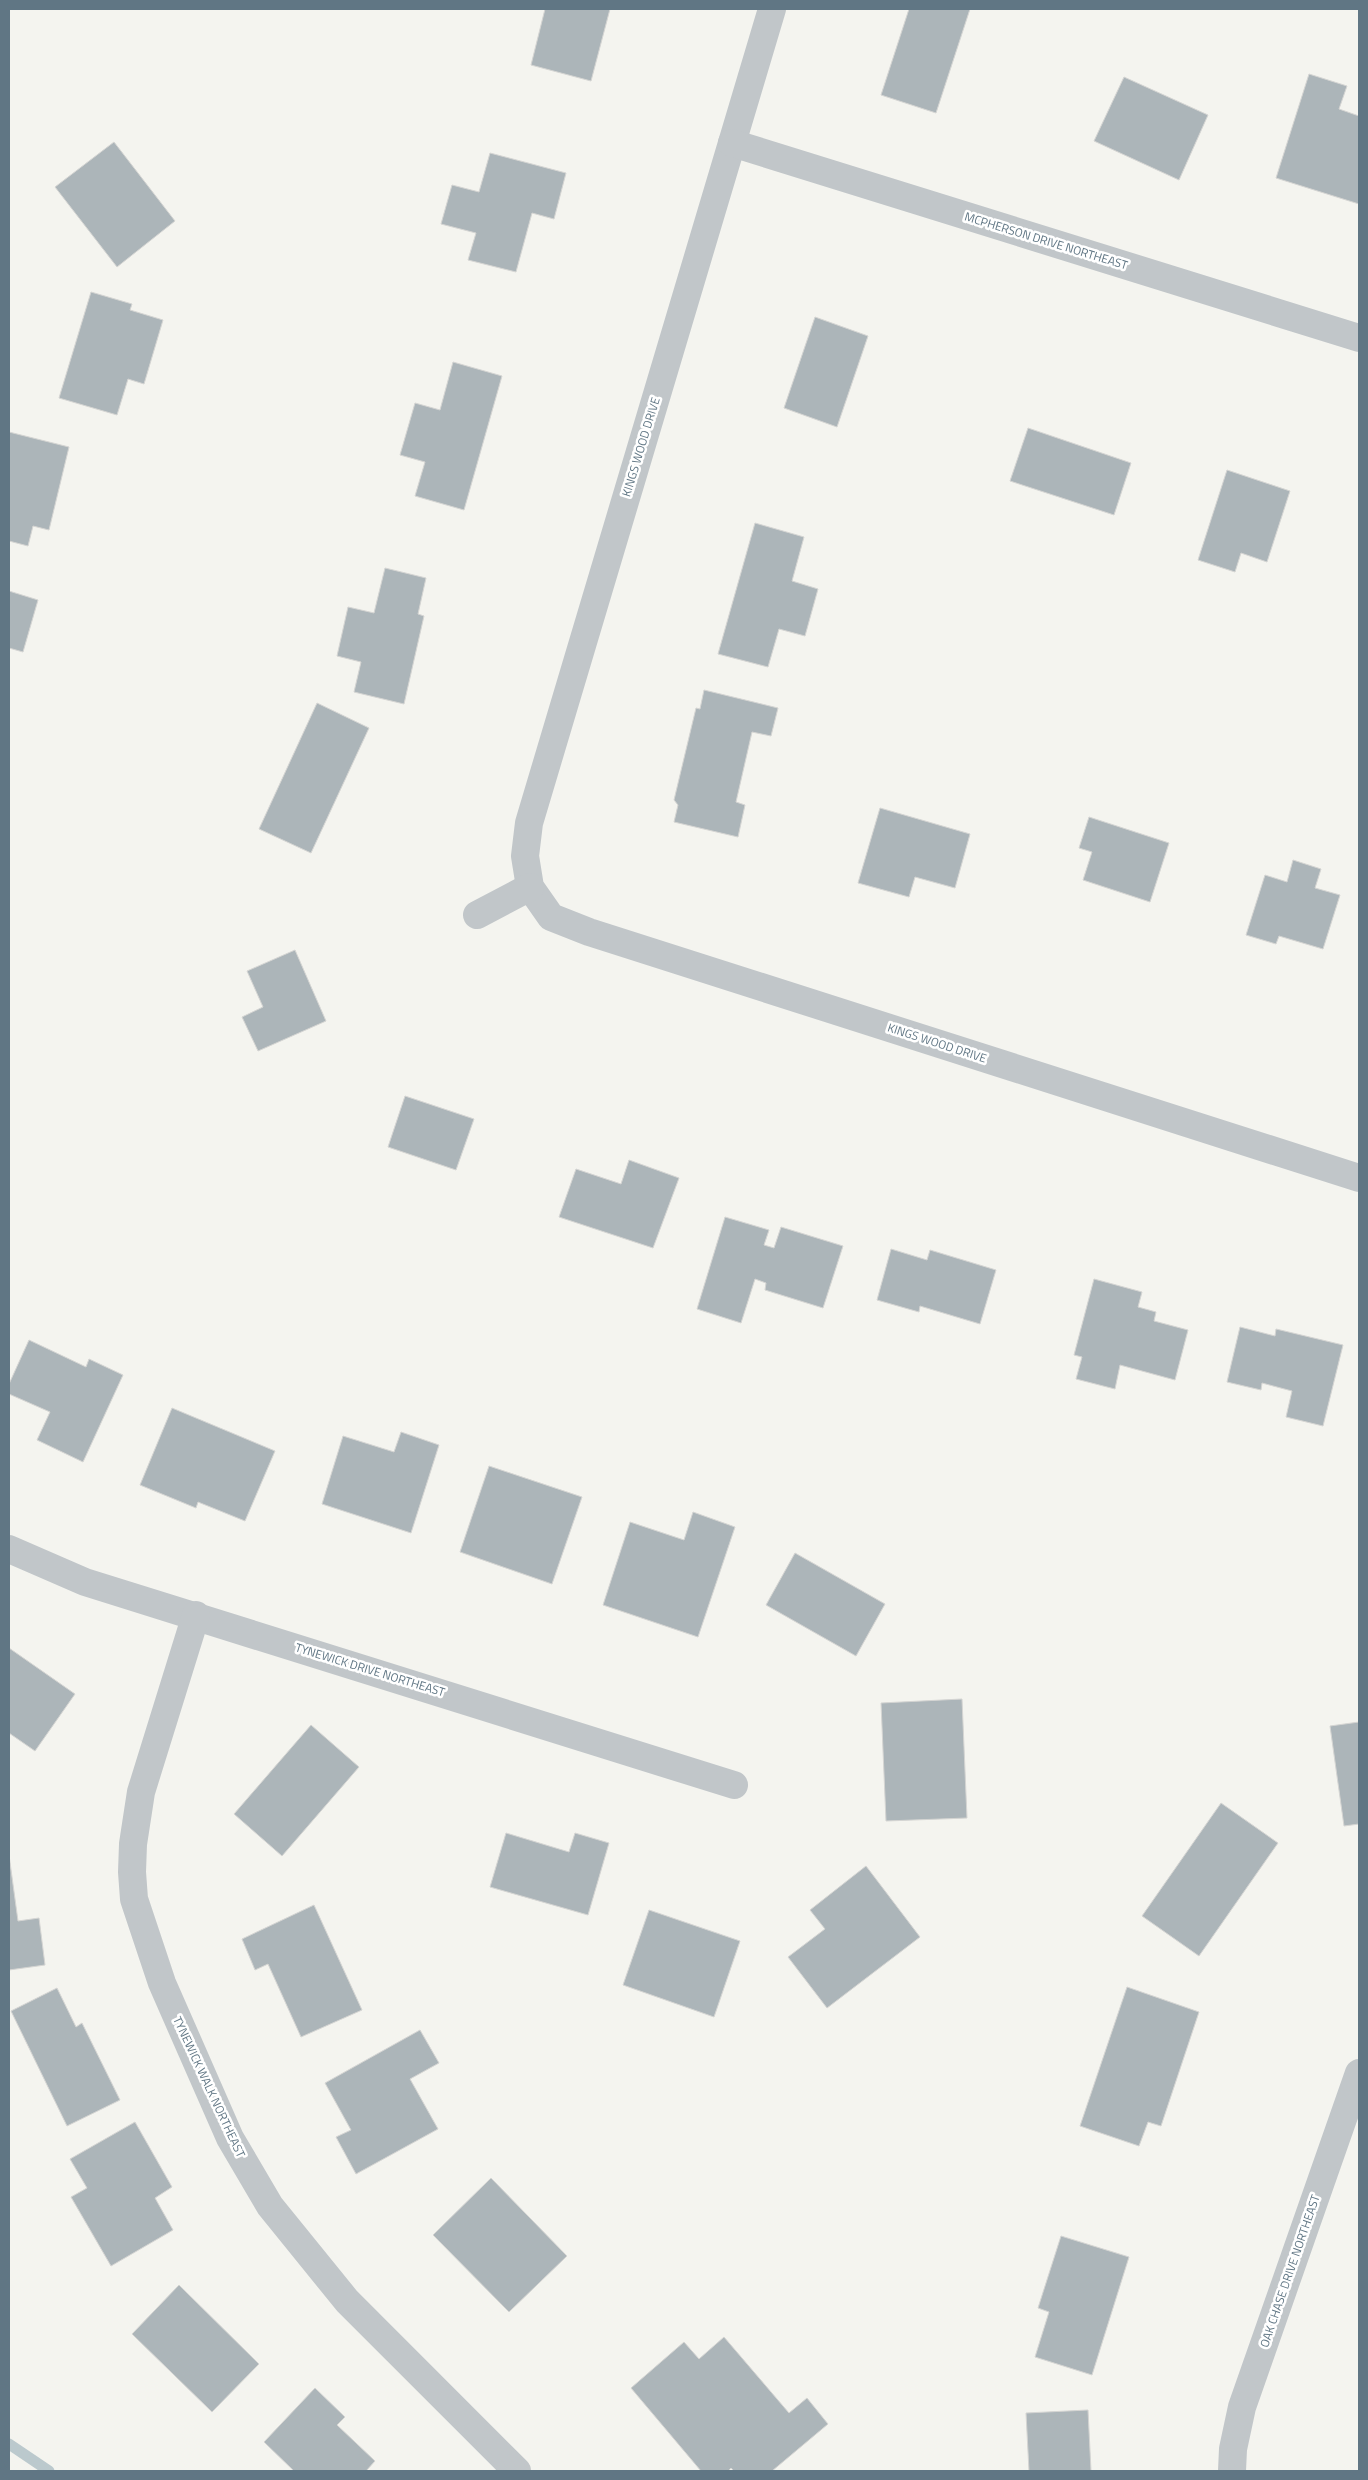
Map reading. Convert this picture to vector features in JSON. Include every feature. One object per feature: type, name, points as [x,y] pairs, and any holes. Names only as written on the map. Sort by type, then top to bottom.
[{"type":"street","name":"KINGS WOOD DRIVE","points":[[772,9],[529,823],[524,856],[530,887],[551,917],[589,932],[1359,1178]]},
{"type":"street","name":"MCPHERSON DRIVE NORTHEAST","points":[[732,142],[1359,338]]},
{"type":"street","points":[[477,915],[530,887]]},
{"type":"street","name":"TYNEWICK DRIVE NORTHEAST","points":[[9,1549],[85,1582],[196,1615],[734,1785]]},
{"type":"street","name":"TYNEWICK WALK NORTHEAST","points":[[196,1615],[141,1792],[132,1844],[134,1899],[162,1983],[230,2138],[270,2206],[347,2301],[517,2471]]},
{"type":"street","name":"OAK CHASE DRIVE NORTHEAST","points":[[1232,2471],[1233,2449],[1242,2407],[1359,2073]]},
{"type":"building","points":[[545,9],[610,9],[591,81],[531,65]]},
{"type":"building","points":[[909,9],[970,9],[936,113],[881,95]]},
{"type":"building","points":[[1309,74],[1347,86],[1339,109],[1359,116],[1359,204],[1276,178]]},
{"type":"building","points":[[1124,77],[1208,115],[1179,180],[1094,141]]},
{"type":"building","points":[[114,142],[175,221],[117,267],[55,187]]},
{"type":"building","points":[[490,153],[566,173],[554,219],[532,213],[516,272],[468,260],[476,233],[441,224],[452,185],[479,192]]},
{"type":"building","points":[[91,292],[132,304],[130,310],[163,320],[144,384],[128,379],[117,415],[59,398]]},
{"type":"building","points":[[815,317],[868,336],[837,427],[784,408]]},
{"type":"building","points":[[453,362],[502,376],[464,510],[415,496],[425,462],[400,455],[415,403],[440,410]]},
{"type":"building","points":[[1028,428],[1131,463],[1114,515],[1010,481]]},
{"type":"building","points":[[9,432],[69,447],[49,530],[33,526],[28,546],[9,541]]},
{"type":"building","points":[[1227,470],[1290,491],[1267,562],[1241,553],[1235,572],[1198,560]]},
{"type":"building","points":[[755,523],[804,537],[792,581],[818,589],[805,636],[779,629],[768,667],[718,654]]},
{"type":"building","points":[[385,568],[426,578],[418,614],[424,616],[404,704],[354,692],[361,662],[337,656],[348,607],[374,613]]},
{"type":"building","points":[[9,591],[38,600],[23,652],[9,648]]},
{"type":"building","points":[[704,690],[778,708],[771,736],[752,732],[736,802],[745,805],[738,837],[674,822],[678,805],[674,800],[696,708],[700,709]]},
{"type":"building","points":[[317,703],[369,728],[311,853],[259,829]]},
{"type":"building","points":[[880,808],[970,834],[955,888],[915,877],[909,897],[858,883]]},
{"type":"building","points":[[1089,817],[1169,843],[1150,902],[1083,880],[1092,852],[1079,848]]},
{"type":"building","points":[[1293,860],[1321,869],[1315,888],[1340,895],[1323,949],[1279,936],[1276,944],[1246,935],[1265,875],[1287,882]]},
{"type":"building","points":[[295,950],[326,1021],[258,1051],[242,1017],[263,1007],[247,971]]},
{"type":"building","points":[[405,1096],[474,1119],[456,1170],[388,1147]]},
{"type":"building","points":[[629,1160],[679,1178],[653,1248],[559,1217],[576,1169],[621,1184]]},
{"type":"building","points":[[725,1217],[769,1230],[764,1245],[774,1248],[781,1227],[843,1246],[823,1308],[765,1290],[766,1283],[755,1279],[741,1323],[697,1309]]},
{"type":"building","points":[[891,1249],[927,1260],[930,1250],[996,1270],[980,1324],[920,1306],[919,1312],[877,1300]]},
{"type":"building","points":[[1094,1279],[1142,1292],[1138,1307],[1156,1312],[1154,1321],[1188,1330],[1175,1380],[1120,1365],[1115,1389],[1076,1379],[1082,1357],[1074,1355]]},
{"type":"building","points":[[1240,1327],[1275,1336],[1276,1329],[1343,1345],[1323,1426],[1286,1417],[1292,1391],[1262,1383],[1261,1390],[1227,1382]]},
{"type":"building","points":[[29,1340],[86,1367],[89,1359],[123,1375],[83,1462],[37,1440],[50,1412],[9,1394],[9,1384]]},
{"type":"building","points":[[172,1408],[275,1451],[245,1521],[198,1502],[196,1508],[140,1485]]},
{"type":"building","points":[[401,1432],[439,1445],[411,1533],[322,1504],[343,1436],[394,1452]]},
{"type":"building","points":[[489,1466],[582,1497],[552,1584],[460,1552]]},
{"type":"building","points":[[693,1512],[735,1527],[698,1637],[603,1605],[630,1522],[684,1540]]},
{"type":"building","points":[[795,1553],[885,1604],[856,1656],[766,1605]]},
{"type":"building","points":[[9,1648],[75,1694],[35,1751],[9,1733]]},
{"type":"building","points":[[962,1699],[967,1818],[886,1821],[881,1703]]},
{"type":"building","points":[[1359,1722],[1359,1824],[1344,1826],[1330,1726]]},
{"type":"building","points":[[311,1725],[359,1767],[282,1856],[234,1814]]},
{"type":"building","points":[[1221,1803],[1278,1843],[1199,1956],[1142,1916]]},
{"type":"building","points":[[506,1833],[569,1852],[575,1833],[609,1843],[588,1915],[490,1887]]},
{"type":"building","points":[[9,1855],[18,1921],[39,1918],[45,1965],[9,1970]]},
{"type":"building","points":[[866,1866],[920,1937],[827,2008],[788,1957],[825,1929],[810,1910]]},
{"type":"building","points":[[314,1905],[362,2010],[301,2037],[268,1964],[255,1970],[242,1939]]},
{"type":"building","points":[[649,1910],[740,1941],[714,2017],[623,1985]]},
{"type":"building","points":[[1127,1987],[1199,2012],[1161,2126],[1148,2122],[1139,2146],[1080,2126]]},
{"type":"building","points":[[57,1988],[76,2027],[82,2023],[120,2100],[67,2126],[11,2011]]},
{"type":"building","points":[[420,2030],[439,2063],[410,2079],[438,2129],[356,2174],[336,2137],[351,2130],[325,2083]]},
{"type":"building","points":[[135,2122],[172,2187],[155,2198],[173,2230],[111,2266],[71,2197],[87,2188],[70,2159]]},
{"type":"building","points":[[491,2178],[567,2256],[509,2312],[433,2235]]},
{"type":"building","points":[[1061,2236],[1129,2257],[1092,2375],[1035,2357],[1049,2312],[1038,2308]]},
{"type":"building","points":[[179,2285],[259,2364],[212,2412],[132,2334]]},
{"type":"building","points":[[724,2337],[789,2413],[807,2398],[828,2424],[772,2471],[734,2471],[731,2468],[728,2471],[701,2471],[631,2388],[684,2342],[699,2359]]},
{"type":"building","points":[[315,2388],[345,2417],[337,2425],[375,2461],[366,2471],[294,2471],[264,2442]]},
{"type":"building","points":[[1088,2410],[1091,2471],[1029,2471],[1026,2413]]},
{"type":"waterway","points":[[9,2444],[49,2471]]}]
